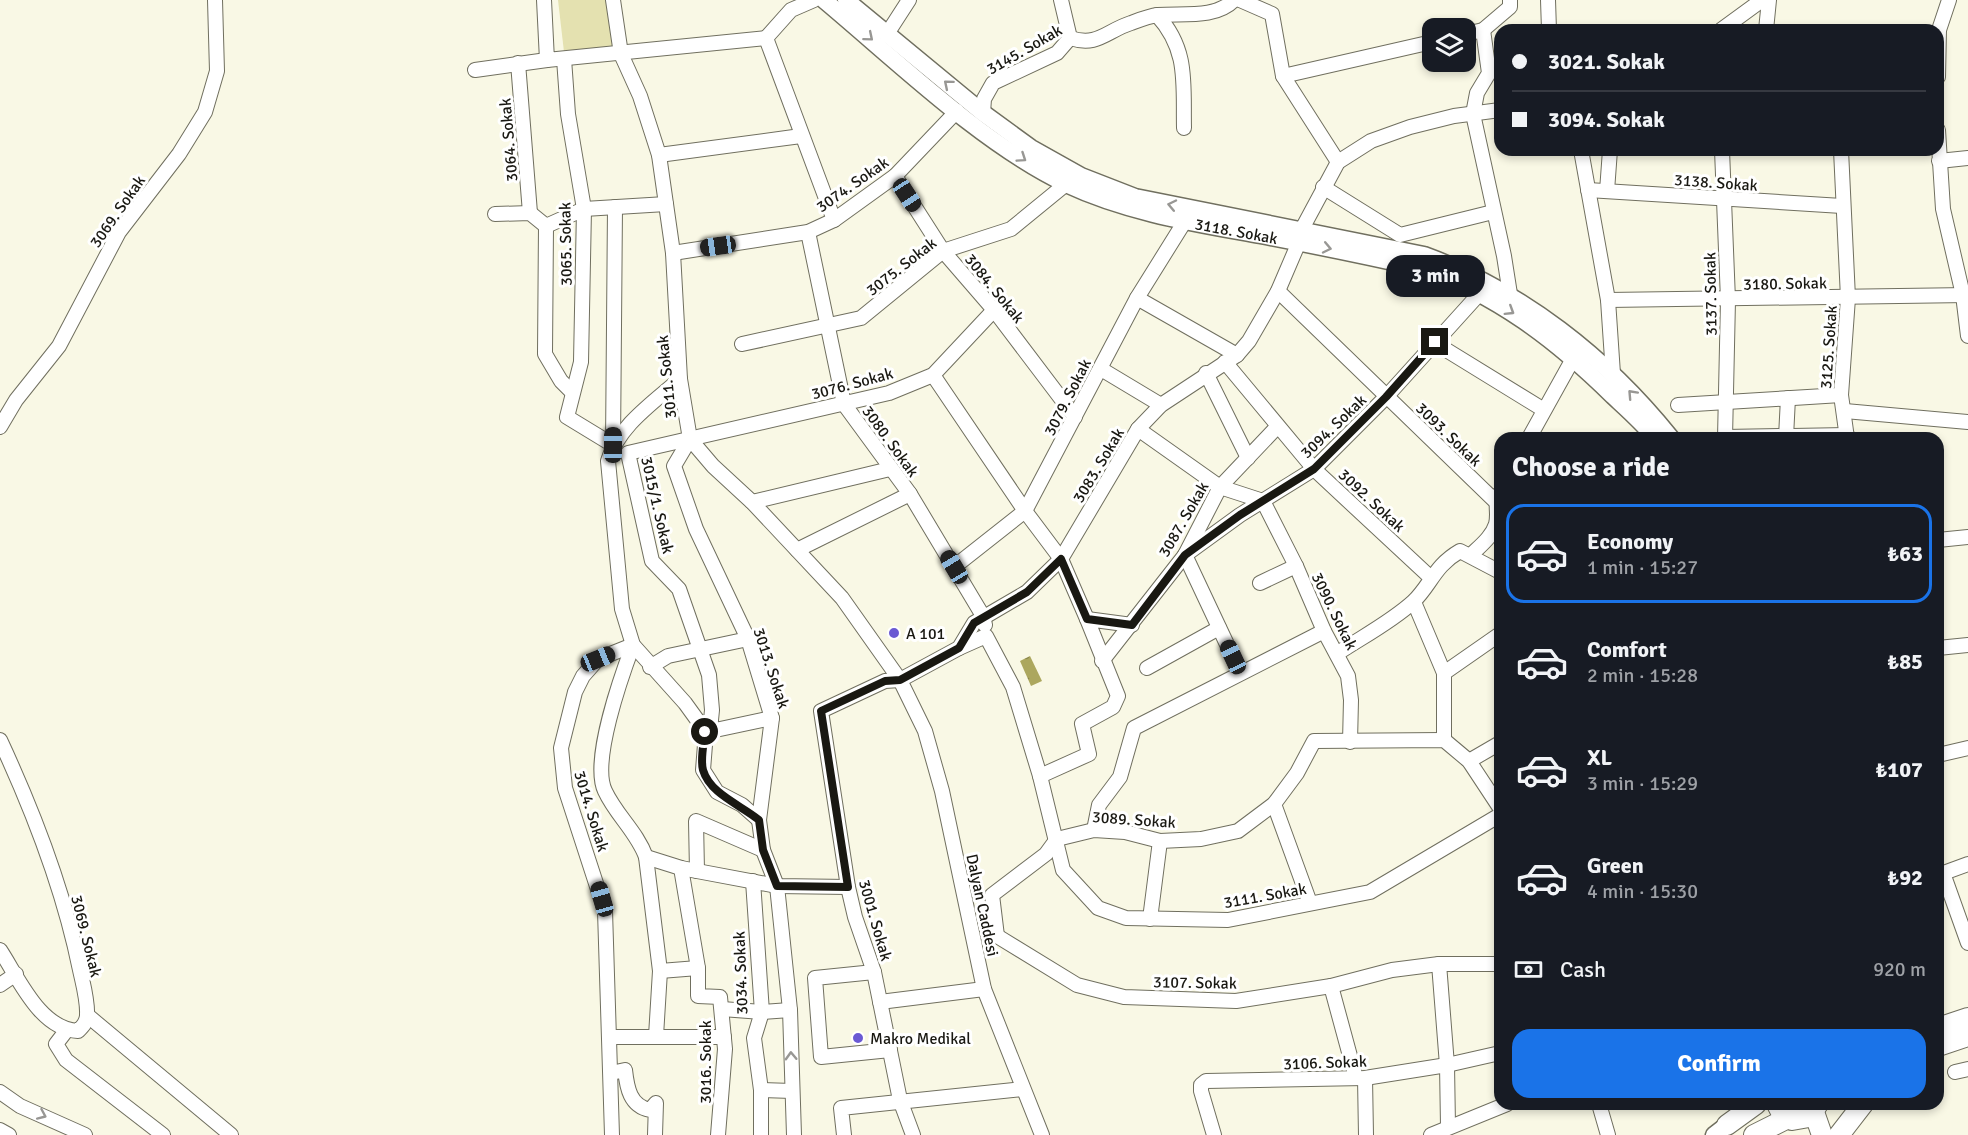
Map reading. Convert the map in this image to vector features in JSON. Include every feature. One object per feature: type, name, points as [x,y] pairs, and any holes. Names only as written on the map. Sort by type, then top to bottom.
[{"type":"highway","points":[[1944,1026],[1968,1018]]},
{"type":"highway","points":[[1720,1130],[1735,1110]]},
{"type":"highway","points":[[1720,1130],[1748,1110]]},
{"type":"highway","points":[[1754,1135],[1787,1119],[1802,1119],[1813,1110]]},
{"type":"highway","points":[[1819,1110],[1822,1135]]},
{"type":"highway","points":[[1839,1135],[1858,1110]]},
{"type":"main road","name":"3118. Sokak","points":[[824,0],[957,111],[1026,161],[1066,184],[1116,204],[1185,221],[1424,255],[1461,269],[1510,294],[1571,338],[1613,374],[1666,432]]},
{"type":"main road","name":"3118. Sokak","points":[[856,3],[887,34],[983,113],[1031,148],[1081,176],[1135,197],[1301,236],[1420,268],[1480,293],[1533,325],[1574,357],[1649,432]]},
{"type":"street","name":"3069. Sokak","points":[[0,427],[16,400],[60,345],[119,232],[196,130],[210,100],[217,71],[219,49],[215,0]]},
{"type":"street","points":[[544,0],[547,60]]},
{"type":"street","name":"3011. Sokak","points":[[613,0],[621,54],[640,96],[659,155],[674,253],[680,380],[690,439],[713,466],[752,502],[842,598],[900,680]]},
{"type":"street","points":[[476,70],[518,63],[766,38],[791,10],[814,0]]},
{"type":"street","points":[[887,34],[909,0]]},
{"type":"street","points":[[1061,0],[1070,38]]},
{"type":"street","name":"3145. Sokak","points":[[983,113],[984,99],[993,83],[1056,53],[1070,38],[1094,42],[1129,23],[1157,15],[1192,16],[1228,6],[1234,0]]},
{"type":"street","points":[[1240,0],[1272,14],[1283,76],[1338,162],[1381,137],[1421,124],[1494,111]]},
{"type":"street","points":[[1476,32],[1483,30],[1510,7],[1510,0]]},
{"type":"street","points":[[1548,0],[1549,24]]},
{"type":"street","points":[[1729,24],[1762,0]]},
{"type":"street","points":[[1767,24],[1769,0]]},
{"type":"street","points":[[1940,24],[1948,5]]},
{"type":"street","points":[[1157,15],[1178,45],[1183,68],[1184,128]]},
{"type":"street","points":[[1483,30],[1494,69],[1477,93],[1473,114],[1510,294]]},
{"type":"street","points":[[766,38],[834,220]]},
{"type":"street","points":[[1283,76],[1422,44]]},
{"type":"street","name":"3065. Sokak","points":[[564,59],[568,114],[584,210],[581,362],[567,417],[613,445]]},
{"type":"street","name":"3064. Sokak","points":[[518,63],[530,213]]},
{"type":"street","name":"3074. Sokak","points":[[674,253],[808,232],[834,220],[895,176],[957,111]]},
{"type":"street","points":[[659,155],[801,136]]},
{"type":"street","points":[[1582,156],[1608,300],[1613,374]]},
{"type":"street","points":[[1607,191],[1610,156]]},
{"type":"street","name":"3137. Sokak","points":[[1722,156],[1728,300],[1725,432]]},
{"type":"street","name":"3125. Sokak","points":[[1841,156],[1848,298],[1841,395],[1847,432]]},
{"type":"street","points":[[1939,156],[1943,209],[1965,295],[1968,336]]},
{"type":"street","points":[[1939,161],[1968,158]]},
{"type":"street","name":"3083. Sokak","points":[[821,711],[885,681],[900,680],[959,648],[974,623],[1027,592],[1061,559],[1138,429],[1161,405],[1237,354],[1249,341],[1278,291],[1323,187],[1338,162]]},
{"type":"street","name":"3084. Sokak","points":[[895,176],[943,250],[994,310],[1075,417]]},
{"type":"street","name":"3075. Sokak","points":[[742,344],[861,318],[943,250],[1011,229],[1066,184]]},
{"type":"street","points":[[1323,187],[1400,235],[1493,212]]},
{"type":"street","name":"3138. Sokak","points":[[1588,189],[1724,200],[1842,206]]},
{"type":"street","points":[[546,226],[584,210],[666,204]]},
{"type":"street","points":[[615,207],[613,445],[608,461],[622,609],[633,645],[650,667],[685,703],[705,732]]},
{"type":"street","points":[[495,214],[530,213],[546,226]]},
{"type":"street","name":"3079. Sokak","points":[[954,567],[1025,511],[1137,298],[1185,221]]},
{"type":"street","points":[[546,226],[545,354],[561,381],[572,392]]},
{"type":"street","name":"3080. Sokak","points":[[808,232],[844,404],[890,470],[910,494],[983,616]]},
{"type":"street","name":"3093. Sokak","points":[[1278,291],[1334,343],[1386,397],[1494,492]]},
{"type":"street","name":"3094. Sokak","points":[[1185,555],[1314,469],[1386,397],[1480,293]]},
{"type":"street","name":"3180. Sokak","points":[[1608,300],[1965,295]]},
{"type":"street","points":[[1137,298],[1237,354]]},
{"type":"street","name":"3076. Sokak","points":[[690,439],[889,393],[933,375],[994,310]]},
{"type":"street","points":[[1435,342],[1544,410]]},
{"type":"street","points":[[1532,432],[1574,357]]},
{"type":"street","name":"3092. Sokak","points":[[1224,363],[1276,428],[1314,469],[1430,577]]},
{"type":"street","points":[[1101,369],[1161,405]]},
{"type":"street","points":[[1206,373],[1248,458]]},
{"type":"street","points":[[933,375],[1025,511],[1061,559],[1118,696],[1113,707],[1082,724],[1089,754],[1040,776]]},
{"type":"street","points":[[613,445],[637,417],[680,380]]},
{"type":"street","points":[[1678,405],[1841,395]]},
{"type":"street","points":[[1786,432],[1788,398]]},
{"type":"street","points":[[1845,411],[1968,422]]},
{"type":"street","name":"3087. Sokak","points":[[1102,661],[1185,555],[1220,487],[1276,428]]},
{"type":"street","points":[[1138,429],[1220,487],[1263,501]]},
{"type":"street","name":"3013. Sokak","points":[[690,439],[674,466],[696,529],[748,639],[772,718],[759,820],[763,850],[777,886],[790,1010],[794,1135]]},
{"type":"street","name":"3015/1. Sokak","points":[[690,439],[628,453],[652,561],[679,590],[702,651]]},
{"type":"street","points":[[752,502],[890,470]]},
{"type":"street","points":[[797,550],[910,494]]},
{"type":"street","name":"3090. Sokak","points":[[1263,501],[1296,566],[1324,631],[1338,653],[1348,676],[1351,700],[1350,742]]},
{"type":"street","points":[[1471,555],[1487,540],[1494,527]]},
{"type":"street","points":[[1944,539],[1968,537]]},
{"type":"street","points":[[1338,653],[1414,602],[1430,577],[1449,557],[1460,551],[1494,568]]},
{"type":"street","points":[[1185,555],[1240,672]]},
{"type":"street","points":[[1260,583],[1296,566]]},
{"type":"street","points":[[1414,602],[1444,673],[1444,740],[1469,761],[1494,799]]},
{"type":"street","points":[[973,938],[997,936],[992,896],[1046,854],[1057,839],[1013,687],[986,636],[983,616]]},
{"type":"street","points":[[1087,619],[1132,625]]},
{"type":"street","points":[[1147,668],[1219,628]]},
{"type":"street","points":[[1094,830],[1099,805],[1120,777],[1134,728],[1324,631]]},
{"type":"street","points":[[959,648],[986,636]]},
{"type":"street","points":[[1444,673],[1494,638]]},
{"type":"street","points":[[650,667],[668,656],[702,651],[748,639]]},
{"type":"street","points":[[633,645],[621,676],[600,762],[600,780],[606,793],[641,843],[646,857],[660,971],[656,1036]]},
{"type":"street","name":"3014. Sokak","points":[[612,1135],[605,911],[565,788],[561,748],[575,692],[583,676],[598,659],[633,645]]},
{"type":"street","points":[[1944,647],[1968,645]]},
{"type":"street","points":[[702,651],[712,699],[711,720],[705,732],[703,770],[717,792],[742,805],[759,820]]},
{"type":"street","name":"Dalyan Caddesi","points":[[900,680],[925,731],[942,791],[984,989],[1042,1135]]},
{"type":"street","name":"3001. Sokak","points":[[821,711],[848,887],[855,917],[874,972],[900,1100],[913,1135]]},
{"type":"street","points":[[705,732],[772,718]]},
{"type":"street","name":"3069. Sokak","points":[[0,740],[18,780],[65,907],[78,958],[87,1015]]},
{"type":"street","name":"3089. Sokak","points":[[1057,839],[1094,830],[1125,832],[1160,841],[1201,839],[1238,831],[1274,804],[1297,773],[1314,741],[1444,740]]},
{"type":"street","points":[[1469,761],[1494,746]]},
{"type":"street","points":[[1944,754],[1968,748]]},
{"type":"street","points":[[1274,804],[1310,903]]},
{"type":"street","name":"3111. Sokak","points":[[1057,839],[1063,870],[1098,908],[1126,918],[1228,920],[1370,892],[1494,819]]},
{"type":"street","points":[[696,871],[696,821],[763,850]]},
{"type":"street","points":[[1150,919],[1160,841]]},
{"type":"street","points":[[646,857],[681,868],[777,886],[848,887]]},
{"type":"street","points":[[1944,873],[1968,864]]},
{"type":"street","name":"3016. Sokak","points":[[681,868],[698,968],[698,996],[720,997],[722,1009],[724,1037],[716,1104],[718,1135]]},
{"type":"street","name":"3034. Sokak","points":[[753,880],[762,1012],[754,1038],[761,1090],[761,1135]]},
{"type":"street","points":[[1944,884],[1968,943]]},
{"type":"street","name":"3107. Sokak","points":[[997,936],[1077,986],[1124,997],[1236,1001],[1331,986],[1392,970],[1439,964],[1494,964]]},
{"type":"street","points":[[0,950],[40,1009],[53,1023],[66,1030],[78,1031],[84,1025],[87,1015],[231,1135]]},
{"type":"street","points":[[1439,964],[1447,1065],[1448,1126]]},
{"type":"street","points":[[660,971],[698,968]]},
{"type":"street","points":[[874,972],[815,978],[821,1057],[890,1050]]},
{"type":"street","points":[[0,985],[16,974]]},
{"type":"street","points":[[1331,986],[1361,1078],[1366,1135]]},
{"type":"street","points":[[880,1002],[984,989]]},
{"type":"street","points":[[722,1009],[762,1012],[790,1010]]},
{"type":"street","points":[[66,1030],[56,1044],[66,1060],[163,1135]]},
{"type":"street","points":[[610,1036],[724,1037]]},
{"type":"street","name":"3106. Sokak","points":[[1214,1135],[1200,1088],[1206,1082],[1361,1078],[1447,1065],[1494,1054]]},
{"type":"street","points":[[611,1073],[625,1070],[630,1095],[644,1108],[650,1110],[656,1103],[655,1135]]},
{"type":"street","points":[[844,1135],[841,1108],[1022,1089]]},
{"type":"street","points":[[761,1090],[792,1091]]},
{"type":"street","points":[[0,1092],[20,1106],[85,1135]]},
{"type":"street","points":[[1431,1135],[1494,1109]]},
{"type":"street","points":[[1601,1110],[1608,1135]]},
{"type":"street","points":[[0,1130],[9,1135]]},
{"type":"street","points":[[718,1135],[727,1135]]},
{"type":"shaded area","points":[[558,0],[607,0],[615,47],[564,52]]},
{"type":"water","points":[[1030,656],[1042,681],[1031,686],[1020,661]]},
{"type":"place","name":"A 101","points":[[894,633]]},
{"type":"place","name":"Makro Medikal","points":[[858,1038]]},
{"type":"route","points":[[705,732],[703,770],[717,792],[742,805],[759,820],[763,850],[777,886],[848,887],[821,711],[885,681],[900,680],[959,648],[974,623],[1027,592],[1061,559],[1087,619],[1132,625],[1185,555],[1240,515],[1314,469],[1386,397],[1435,342]]}]
